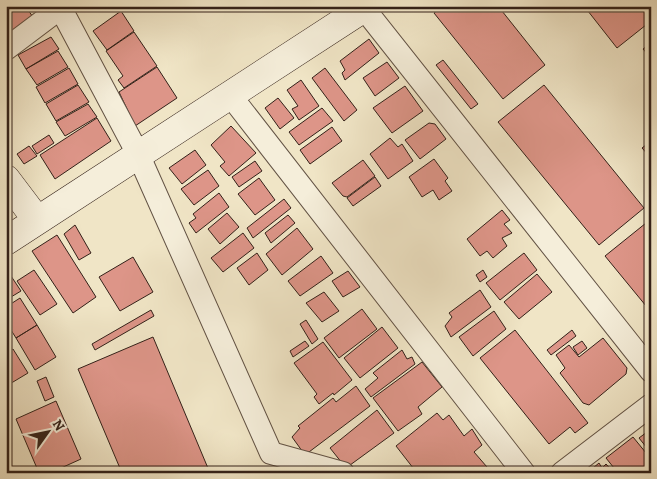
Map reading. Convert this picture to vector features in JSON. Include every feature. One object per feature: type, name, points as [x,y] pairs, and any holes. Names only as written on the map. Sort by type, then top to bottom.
[{"type":"street","points":[[6,49],[62,7],[138,154],[271,453],[343,473]]},
{"type":"street","points":[[6,240],[364,7],[651,370]]},
{"type":"street","points":[[230,94],[524,473]]},
{"type":"street","points":[[6,180],[37,220]]},
{"type":"street","points":[[562,473],[651,405]]},
{"type":"building","points":[[6,6],[25,6],[33,17],[6,37]]},
{"type":"building","points":[[443,6],[498,6],[545,65],[503,99],[434,13]]},
{"type":"building","points":[[584,6],[651,6],[651,21],[617,48]]},
{"type":"building","points":[[121,11],[134,31],[107,50],[93,31]]},
{"type":"building","points":[[134,32],[157,66],[124,88],[118,80],[123,76],[106,51]]},
{"type":"building","points":[[51,37],[59,49],[26,69],[18,55]]},
{"type":"building","points":[[369,39],[379,53],[345,80],[342,73],[345,70],[340,61]]},
{"type":"building","points":[[651,43],[651,58],[643,49]]},
{"type":"building","points":[[58,51],[68,67],[37,85],[26,69]]},
{"type":"building","points":[[443,60],[478,104],[471,109],[436,65]]},
{"type":"building","points":[[387,62],[399,78],[375,96],[363,78]]},
{"type":"building","points":[[157,67],[177,98],[135,126],[119,92]]},
{"type":"building","points":[[69,68],[78,84],[45,103],[36,87]]},
{"type":"building","points":[[325,68],[357,110],[344,121],[312,78]]},
{"type":"building","points":[[301,80],[319,106],[299,120],[292,109],[298,106],[287,90]]},
{"type":"building","points":[[78,85],[89,102],[56,121],[46,104]]},
{"type":"building","points":[[544,85],[644,208],[599,245],[498,122]]},
{"type":"building","points":[[405,86],[423,111],[392,133],[373,108]]},
{"type":"building","points":[[278,98],[294,118],[280,129],[265,108]]},
{"type":"building","points":[[88,104],[97,117],[65,136],[56,122]]},
{"type":"building","points":[[322,108],[333,121],[299,145],[289,132]]},
{"type":"building","points":[[97,118],[111,141],[55,179],[40,155]]},
{"type":"building","points":[[429,123],[435,124],[446,139],[420,159],[405,140]]},
{"type":"building","points":[[231,126],[256,153],[229,176],[220,166],[225,162],[211,145]]},
{"type":"building","points":[[332,127],[342,141],[310,164],[300,150]]},
{"type":"building","points":[[49,135],[54,143],[37,154],[32,146]]},
{"type":"building","points":[[390,138],[398,147],[402,144],[413,161],[388,179],[370,154]]},
{"type":"building","points":[[651,141],[651,158],[642,148]]},
{"type":"building","points":[[29,146],[37,156],[24,164],[17,154]]},
{"type":"building","points":[[195,150],[206,165],[182,184],[169,168]]},
{"type":"building","points":[[434,159],[448,178],[445,181],[452,191],[439,200],[433,190],[422,197],[409,177]]},
{"type":"building","points":[[363,160],[375,176],[347,197],[343,196],[332,183]]},
{"type":"building","points":[[255,161],[262,171],[239,187],[232,177]]},
{"type":"building","points":[[208,170],[219,186],[194,205],[181,189]]},
{"type":"building","points":[[375,177],[381,186],[353,206],[347,198]]},
{"type":"building","points":[[259,178],[275,200],[255,215],[238,194]]},
{"type":"building","points":[[219,193],[229,207],[196,233],[189,223],[196,218],[193,214]]},
{"type":"building","points":[[284,199],[291,208],[253,238],[247,228]]},
{"type":"building","points":[[502,210],[510,220],[504,224],[512,233],[502,238],[507,246],[493,258],[487,251],[480,256],[467,239]]},
{"type":"building","points":[[227,213],[239,227],[220,244],[208,229]]},
{"type":"building","points":[[288,215],[295,223],[271,243],[265,233]]},
{"type":"building","points":[[651,219],[651,312],[605,256]]},
{"type":"building","points":[[75,225],[91,253],[79,260],[64,234]]},
{"type":"building","points":[[297,228],[313,249],[282,275],[266,254]]},
{"type":"building","points":[[243,233],[254,248],[223,272],[211,258]]},
{"type":"building","points":[[57,235],[96,297],[73,313],[32,251]]},
{"type":"building","points":[[257,253],[268,270],[249,285],[237,268]]},
{"type":"building","points":[[524,253],[537,270],[500,300],[486,283]]},
{"type":"building","points":[[321,256],[333,273],[300,296],[288,281]]},
{"type":"building","points":[[133,257],[153,292],[120,311],[99,277]]},
{"type":"building","points":[[34,270],[57,304],[40,315],[17,281]]},
{"type":"building","points":[[483,270],[487,277],[480,282],[476,275]]},
{"type":"building","points":[[348,271],[360,287],[343,297],[332,281]]},
{"type":"building","points":[[9,273],[21,291],[6,300],[6,275]]},
{"type":"building","points":[[537,274],[552,292],[519,319],[504,302]]},
{"type":"building","points":[[480,290],[491,307],[451,337],[445,326],[452,317],[449,313]]},
{"type":"building","points":[[324,292],[339,311],[322,322],[306,303]]},
{"type":"building","points":[[20,298],[37,325],[16,338],[6,322],[6,307]]},
{"type":"building","points":[[362,309],[377,329],[339,358],[324,338]]},
{"type":"building","points":[[151,310],[154,316],[95,350],[92,344]]},
{"type":"building","points":[[494,311],[506,329],[473,356],[459,337]]},
{"type":"building","points":[[306,320],[318,339],[312,344],[300,324]]},
{"type":"building","points":[[37,325],[56,357],[35,370],[16,338]]},
{"type":"building","points":[[382,327],[398,348],[360,378],[344,358]]},
{"type":"building","points":[[515,330],[588,423],[575,433],[570,427],[549,444],[480,358]]},
{"type":"building","points":[[572,330],[576,336],[551,355],[547,350]]},
{"type":"building","points":[[153,337],[210,473],[122,473],[78,369]]},
{"type":"building","points":[[603,338],[627,368],[626,374],[589,405],[583,403],[560,373],[565,368],[556,355],[569,345],[579,357]]},
{"type":"building","points":[[305,341],[309,346],[293,357],[290,351]]},
{"type":"building","points":[[582,341],[587,348],[578,355],[573,347]]},
{"type":"building","points":[[323,342],[352,380],[334,395],[333,393],[319,404],[314,397],[317,394],[294,363]]},
{"type":"building","points":[[13,349],[28,373],[8,385],[6,382],[6,353]]},
{"type":"building","points":[[402,350],[407,359],[412,357],[415,364],[371,397],[365,389],[378,378],[373,373]]},
{"type":"building","points":[[422,362],[442,387],[418,407],[422,414],[398,431],[373,398]]},
{"type":"building","points":[[46,377],[54,397],[45,401],[37,381]]},
{"type":"building","points":[[356,386],[370,406],[305,455],[292,437],[300,428],[298,426],[333,398],[336,402]]},
{"type":"building","points":[[56,401],[81,459],[50,473],[39,473],[16,419]]},
{"type":"building","points":[[377,410],[394,433],[346,468],[330,448]]},
{"type":"building","points":[[437,413],[443,420],[449,415],[464,436],[472,429],[482,445],[474,452],[487,467],[479,473],[417,473],[396,446]]},
{"type":"building","points":[[651,429],[651,453],[639,438]]},
{"type":"building","points":[[633,437],[651,459],[651,473],[618,473],[606,458]]},
{"type":"building","points":[[599,463],[602,468],[606,464],[614,473],[587,473]]}]
